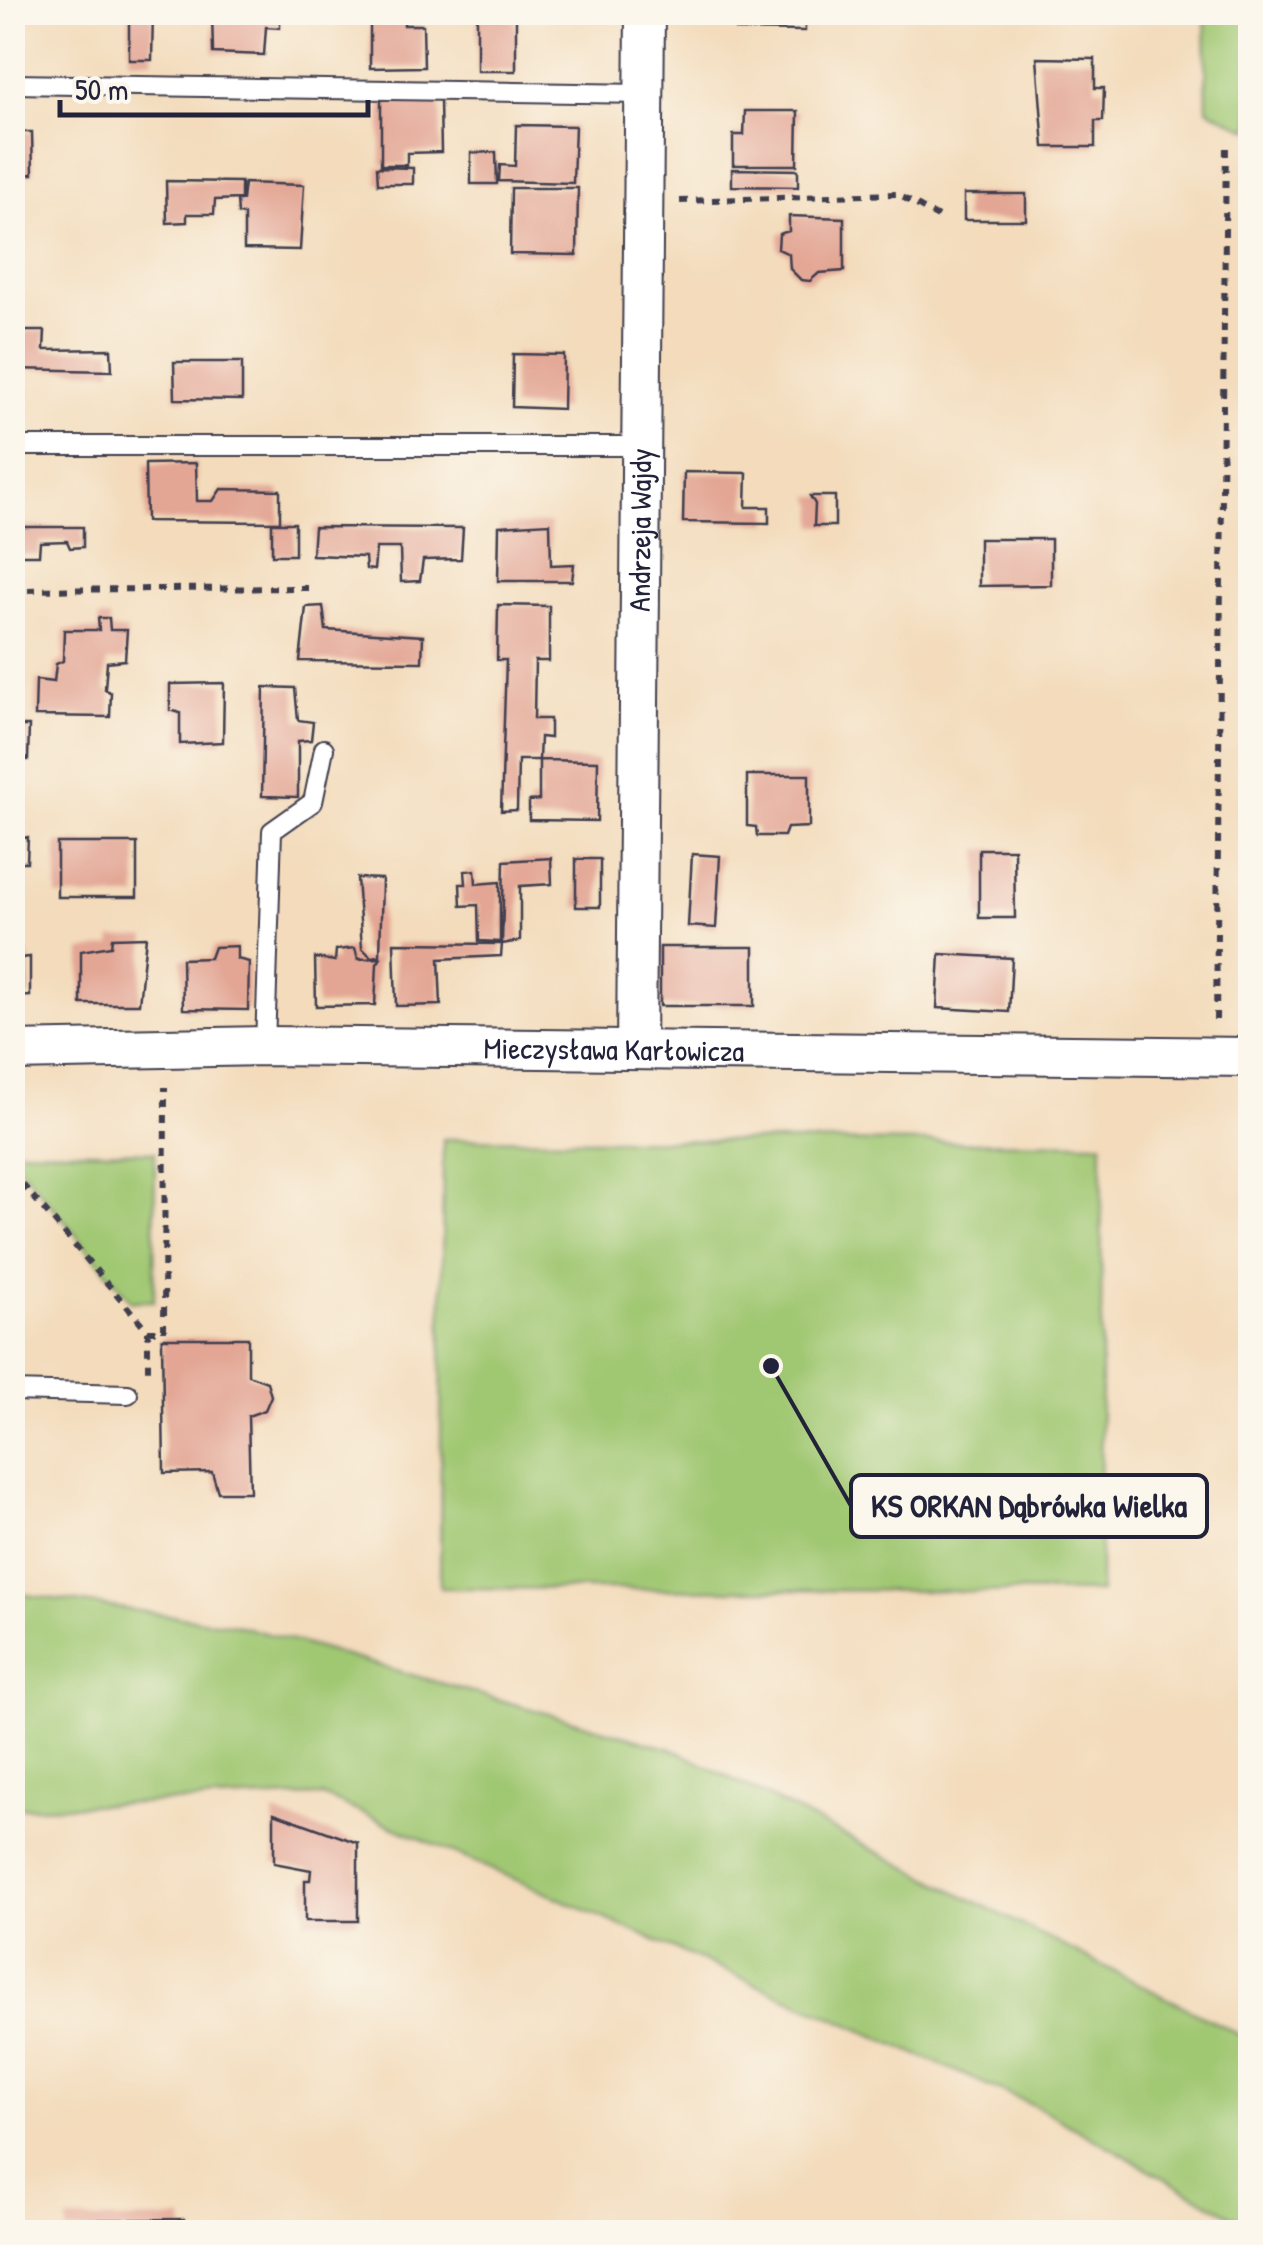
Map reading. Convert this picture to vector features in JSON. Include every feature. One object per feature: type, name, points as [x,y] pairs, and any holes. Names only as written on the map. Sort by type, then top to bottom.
[{"type":"street","name":"Andrzeja Wajdy","points":[[636,1050],[644,12]]},
{"type":"street","name":"Mieczysława Karłowicza","points":[[12,1050],[266,1046],[1233,1057]]},
{"type":"lane","points":[[12,84],[644,94]]},
{"type":"lane","points":[[12,446],[641,446]]},
{"type":"lane","points":[[266,1046],[272,830],[313,802],[324,750]]},
{"type":"lane","points":[[12,1391],[128,1394]]},
{"type":"path","points":[[1226,143],[1233,1057]]},
{"type":"path","points":[[643,202],[897,194],[938,217]]},
{"type":"path","points":[[12,590],[309,588]]},
{"type":"path","points":[[148,1331],[164,1330],[165,1050]]},
{"type":"path","points":[[12,1172],[148,1331],[148,1396],[128,1394]]},
{"type":"green space","points":[[1205,13],[1250,13],[1250,130],[1207,109]]},
{"type":"green space","points":[[443,1139],[1102,1143],[1100,1592],[440,1588]]},
{"type":"green space","points":[[12,1150],[155,1152],[154,1301],[131,1301],[13,1159]]},
{"type":"green space","points":[[13,1593],[237,1625],[675,1750],[1250,2040],[1250,2226],[1038,2107],[323,1796],[13,1808]]},
{"type":"building","points":[[129,12],[153,12],[152,60],[129,60]]},
{"type":"building","points":[[212,12],[280,12],[280,28],[266,27],[264,55],[213,53]]},
{"type":"building","points":[[370,12],[404,12],[404,25],[423,25],[424,67],[370,68]]},
{"type":"building","points":[[477,12],[516,12],[516,71],[477,71]]},
{"type":"building","points":[[736,12],[805,12],[805,31],[736,30]]},
{"type":"building","points":[[1037,58],[1095,59],[1095,88],[1104,88],[1103,121],[1095,121],[1095,147],[1044,147]]},
{"type":"building","points":[[381,99],[440,100],[441,152],[407,153],[407,165],[381,165]]},
{"type":"building","points":[[745,111],[798,111],[797,165],[733,165],[733,135],[744,135]]},
{"type":"building","points":[[516,125],[575,126],[573,183],[499,181],[500,165],[515,166]]},
{"type":"building","points":[[12,132],[32,132],[33,174],[12,175]]},
{"type":"building","points":[[496,152],[497,184],[471,184],[471,153]]},
{"type":"building","points":[[377,167],[413,168],[413,184],[378,184]]},
{"type":"building","points":[[732,169],[798,170],[798,187],[732,186]]},
{"type":"building","points":[[166,181],[241,182],[241,199],[215,200],[214,214],[187,214],[187,222],[167,223]]},
{"type":"building","points":[[244,183],[304,185],[300,250],[244,249],[244,215],[238,214],[237,200],[242,200]]},
{"type":"building","points":[[511,188],[578,188],[577,255],[510,254]]},
{"type":"building","points":[[964,194],[1026,194],[1026,220],[964,220]]},
{"type":"building","points":[[789,216],[844,218],[844,271],[819,273],[810,281],[801,280],[790,269],[789,254],[778,249],[779,234],[789,231]]},
{"type":"building","points":[[12,331],[45,331],[44,350],[111,349],[112,371],[12,369]]},
{"type":"building","points":[[513,354],[564,355],[563,409],[512,407]]},
{"type":"building","points":[[174,362],[242,362],[242,400],[175,399]]},
{"type":"building","points":[[196,463],[197,501],[213,501],[221,489],[280,490],[280,522],[146,521],[145,464]]},
{"type":"building","points":[[684,472],[747,473],[746,507],[769,507],[769,523],[683,522]]},
{"type":"building","points":[[810,496],[835,496],[835,526],[814,526],[815,504]]},
{"type":"building","points":[[272,523],[295,523],[295,555],[272,555]]},
{"type":"building","points":[[550,523],[551,565],[574,564],[572,581],[498,581],[499,526]]},
{"type":"building","points":[[12,527],[83,527],[83,547],[70,548],[67,541],[40,542],[39,555],[12,555]]},
{"type":"building","points":[[314,527],[463,528],[461,559],[423,560],[420,581],[401,582],[400,548],[376,548],[374,570],[366,569],[365,557],[312,555]]},
{"type":"building","points":[[979,539],[1051,539],[1051,585],[979,586]]},
{"type":"building","points":[[498,605],[549,606],[549,661],[535,661],[534,719],[550,719],[550,738],[540,737],[539,760],[518,760],[517,810],[501,811],[506,660],[497,660]]},
{"type":"building","points":[[323,606],[326,630],[423,636],[422,662],[300,661],[306,607]]},
{"type":"building","points":[[98,618],[109,618],[110,630],[127,630],[125,660],[107,662],[105,689],[111,693],[110,717],[35,716],[36,680],[54,682],[56,664],[63,661],[64,630],[99,630]]},
{"type":"building","points":[[224,683],[223,742],[180,744],[180,713],[170,710],[170,684]]},
{"type":"building","points":[[264,687],[295,688],[298,720],[313,722],[311,740],[298,741],[298,797],[262,796]]},
{"type":"building","points":[[12,726],[29,726],[28,760],[12,759]]},
{"type":"building","points":[[539,760],[598,761],[597,821],[529,820],[529,801],[539,800]]},
{"type":"building","points":[[747,775],[809,775],[809,827],[787,828],[784,836],[757,836],[756,827],[747,826]]},
{"type":"building","points":[[28,837],[27,862],[12,862],[12,840]]},
{"type":"building","points":[[57,843],[137,843],[137,897],[57,897]]},
{"type":"building","points":[[979,849],[1014,849],[1015,918],[979,918]]},
{"type":"building","points":[[692,854],[720,856],[716,928],[688,926]]},
{"type":"building","points":[[551,858],[552,884],[520,886],[520,941],[502,944],[504,861]]},
{"type":"building","points":[[576,859],[600,859],[600,907],[576,907]]},
{"type":"building","points":[[475,870],[476,884],[500,882],[500,942],[479,941],[478,905],[461,906],[460,884],[466,884],[465,871]]},
{"type":"building","points":[[357,878],[382,879],[380,956],[371,957],[362,948]]},
{"type":"building","points":[[146,937],[139,1004],[81,1004],[81,951],[111,946],[112,938]]},
{"type":"building","points":[[394,943],[502,944],[501,956],[439,959],[441,1005],[396,1006]]},
{"type":"building","points":[[237,946],[237,959],[249,962],[248,1010],[183,1009],[182,959],[210,958],[214,947]]},
{"type":"building","points":[[12,947],[21,947],[20,958],[30,957],[30,996],[12,997]]},
{"type":"building","points":[[660,947],[754,947],[754,1006],[660,1006]]},
{"type":"building","points":[[355,948],[358,959],[381,958],[377,964],[375,1005],[316,1006],[315,958],[335,961],[336,950]]},
{"type":"building","points":[[940,954],[1012,958],[1009,1012],[937,1008]]},
{"type":"building","points":[[162,1338],[248,1338],[248,1375],[267,1382],[271,1396],[265,1410],[248,1416],[250,1492],[218,1492],[212,1472],[164,1473]]},
{"type":"building","points":[[274,1813],[358,1843],[358,1921],[305,1921],[305,1880],[310,1880],[311,1870],[274,1863]]},
{"type":"building","points":[[184,2219],[184,2232],[67,2232],[67,2220]]},
{"type":"place","name":"KS ORKAN Dąbrówka Wielka","points":[[771,1366]]}]
